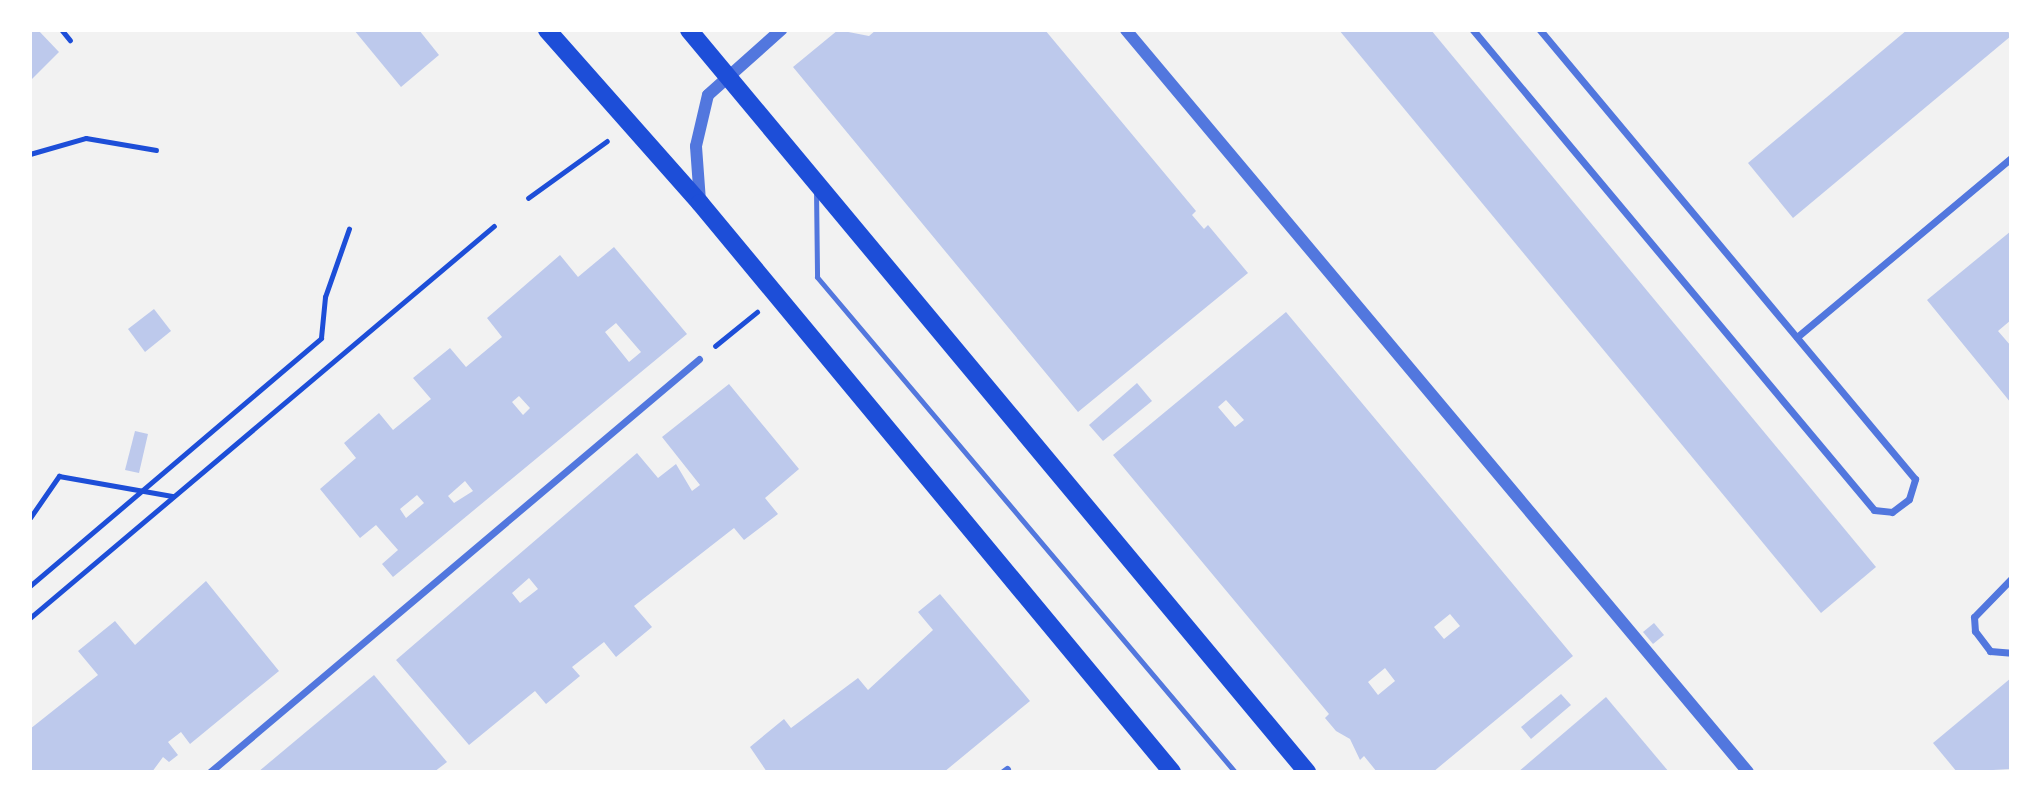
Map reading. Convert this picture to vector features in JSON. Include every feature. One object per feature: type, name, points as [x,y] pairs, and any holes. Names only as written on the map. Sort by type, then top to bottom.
[{"type":"main road","points":[[547,30],[700,203],[1172,772]]},
{"type":"main road","points":[[689,30],[815,177],[1307,772]]},
{"type":"street","points":[[700,203],[700,118],[708,95],[727,74],[781,30]]},
{"type":"street","points":[[1126,30],[1748,772]]},
{"type":"street","points":[[1473,30],[1874,510],[1892,512],[1909,499],[1916,479],[1540,30]]},
{"type":"street","points":[[1797,337],[2011,158]]},
{"type":"street","points":[[211,772],[699,359]]},
{"type":"street","points":[[2011,579],[1974,617],[1975,631],[1990,651],[2011,653]]},
{"type":"lane","points":[[815,177],[817,277],[1235,772]]},
{"type":"path","points":[[62,30],[70,40]]},
{"type":"path","points":[[528,198],[631,124]]},
{"type":"path","points":[[30,153],[86,138],[156,150]]},
{"type":"path","points":[[30,618],[494,226]]},
{"type":"path","points":[[30,586],[146,491],[321,338],[325,297],[348,229]]},
{"type":"path","points":[[699,359],[777,296]]},
{"type":"path","points":[[30,518],[59,476],[173,496]]},
{"type":"building","points":[[30,30],[38,30],[59,52],[30,81]]},
{"type":"building","points":[[354,30],[419,30],[439,55],[401,87]]},
{"type":"building","points":[[838,30],[869,36],[876,30],[1045,30],[1196,211],[1192,215],[1204,229],[1208,225],[1248,273],[1078,412],[793,67]]},
{"type":"building","points":[[1339,30],[1431,30],[1876,567],[1821,613]]},
{"type":"building","points":[[1907,30],[2007,30],[2011,36],[1793,218],[1748,163]]},
{"type":"building","points":[[2011,231],[2011,320],[1998,331],[2011,346],[2011,403],[1927,300]]},
{"type":"building","points":[[614,247],[687,334],[393,577],[382,564],[398,550],[376,525],[360,538],[320,489],[356,458],[344,443],[379,413],[393,430],[431,399],[413,378],[450,348],[466,367],[502,337],[487,318],[560,255],[578,277]],"holes":[[[616,323],[641,352],[629,362],[605,332]],[[519,396],[530,408],[523,415],[512,402]],[[465,481],[473,491],[454,503],[448,496]],[[417,495],[424,503],[406,518],[400,509]]]},
{"type":"building","points":[[154,309],[171,331],[145,352],[128,329]]},
{"type":"building","points":[[1286,312],[1573,656],[1433,772],[1377,772],[1364,756],[1360,760],[1350,739],[1336,731],[1325,718],[1329,714],[1113,455]],"holes":[[[1226,400],[1244,420],[1235,427],[1218,407]],[[1450,614],[1460,626],[1444,639],[1434,627]],[[1385,668],[1395,681],[1378,695],[1368,682]]]},
{"type":"building","points":[[1137,383],[1152,401],[1103,441],[1089,425]]},
{"type":"building","points":[[729,384],[799,469],[765,498],[778,514],[744,540],[734,528],[634,606],[652,627],[616,657],[604,642],[572,667],[580,676],[546,704],[535,691],[469,745],[396,660],[637,453],[658,478],[676,464],[692,491],[700,485],[662,437]],"holes":[[[529,578],[538,589],[520,603],[512,593]]]},
{"type":"building","points":[[135,431],[148,434],[139,473],[125,470]]},
{"type":"building","points":[[206,581],[279,671],[190,744],[181,732],[168,742],[178,755],[169,762],[163,757],[152,772],[30,772],[30,729],[98,675],[78,651],[115,621],[135,645]]},
{"type":"building","points":[[940,594],[1030,701],[944,772],[767,772],[750,747],[784,719],[791,728],[858,678],[868,690],[933,630],[918,612]]},
{"type":"building","points":[[1654,623],[1664,635],[1653,644],[1643,632]]},
{"type":"building","points":[[374,675],[447,762],[434,772],[258,772]]},
{"type":"building","points":[[2011,678],[2011,769],[1957,772],[1933,743]]},
{"type":"building","points":[[1561,694],[1571,705],[1531,739],[1521,727]]},
{"type":"building","points":[[1606,697],[1669,772],[1518,772]]}]
